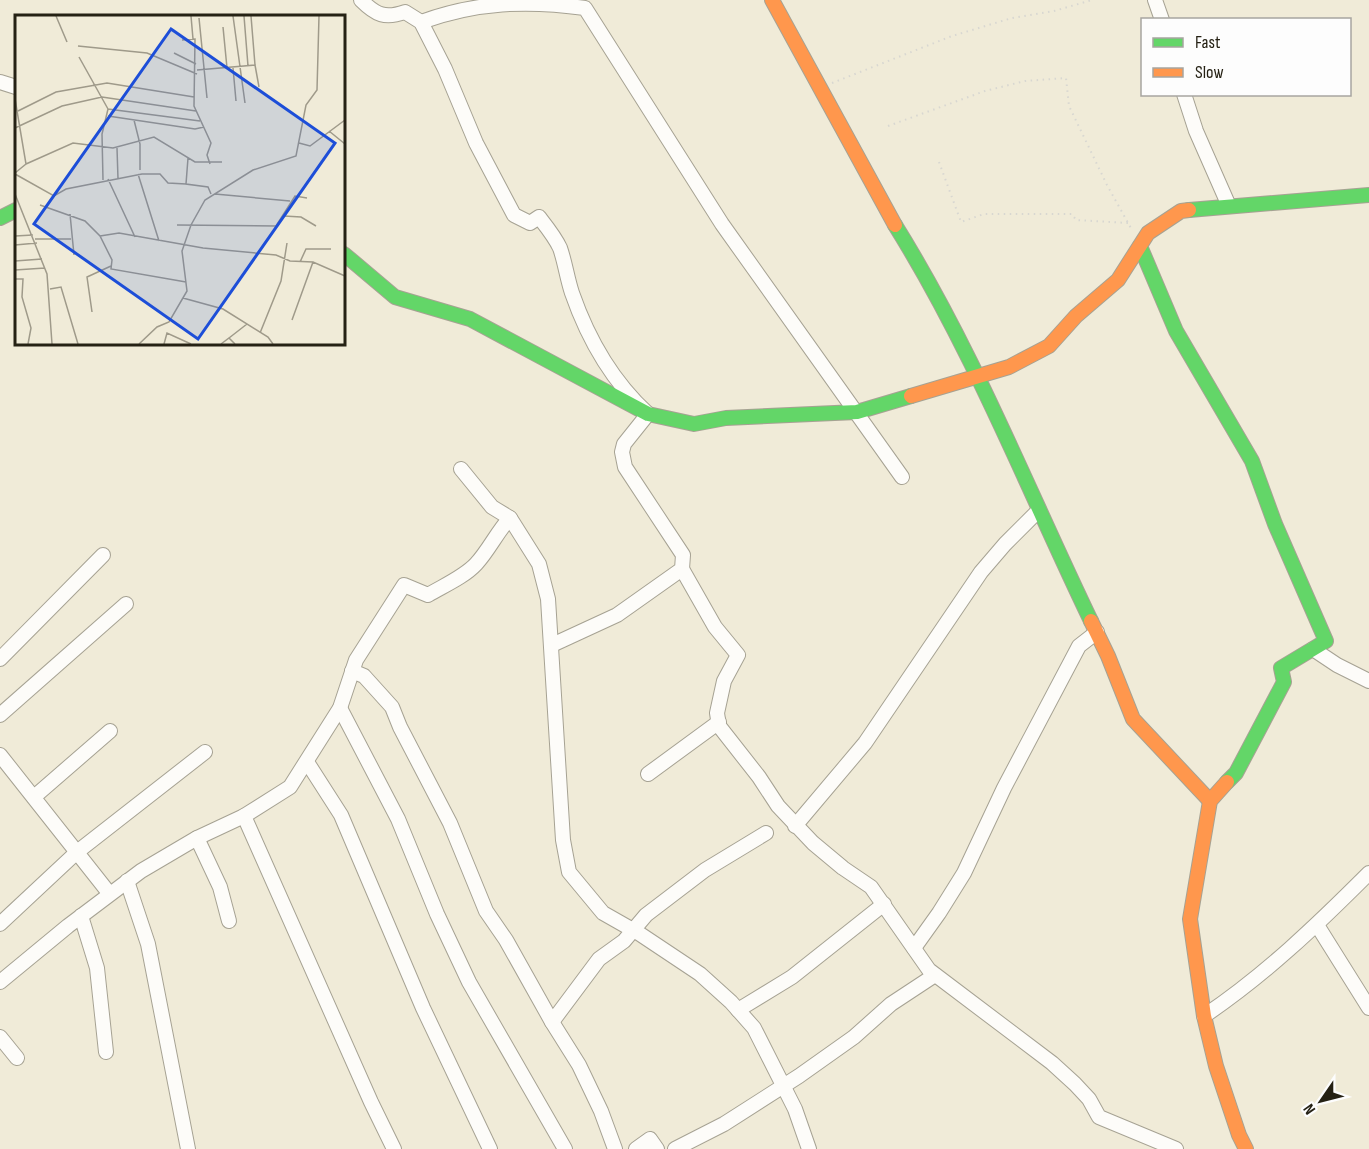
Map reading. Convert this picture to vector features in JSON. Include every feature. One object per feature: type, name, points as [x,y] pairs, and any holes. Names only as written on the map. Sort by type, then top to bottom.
[{"type":"street","points":[[361,0],[379,15],[392,16],[405,12],[421,22],[445,69],[476,143],[514,215],[530,223],[539,217],[553,237],[559,247],[571,291],[593,342],[627,395],[648,414]]},
{"type":"street","points":[[421,22],[452,11],[510,0],[569,4],[585,8],[722,224],[902,477]]},
{"type":"street","points":[[772,0],[882,204],[926,275],[978,377],[1108,656],[1133,720],[1210,801]]},
{"type":"street","points":[[1155,0],[1161,18]]},
{"type":"street","points":[[0,81],[15,87]]},
{"type":"street","points":[[1185,96],[1196,131],[1229,206]]},
{"type":"street","points":[[345,255],[395,297],[470,319],[648,414],[694,423],[726,418],[857,412],[1009,367],[1049,346],[1076,316],[1118,280],[1148,233],[1181,211],[1369,195]]},
{"type":"street","points":[[0,218],[15,210]]},
{"type":"street","points":[[1140,246],[1176,331],[1252,461],[1275,524],[1326,641],[1281,668],[1284,682],[1236,773],[1210,801],[1190,919],[1204,1016],[1216,1066],[1239,1135],[1246,1149]]},
{"type":"street","points":[[648,414],[624,444],[622,452],[625,467],[683,555],[682,569],[698,601],[715,627],[738,655],[724,681],[717,713],[718,722],[778,806],[795,826],[843,868],[871,887],[929,970],[1076,1084],[1089,1099],[1099,1117],[1176,1149]]},
{"type":"street","points":[[460,469],[492,507],[510,518],[538,564],[548,599],[563,840],[569,872],[603,913],[700,974],[738,1010],[753,1028],[783,1085],[795,1109],[809,1149]]},
{"type":"street","points":[[795,826],[865,742],[981,572],[1039,510]]},
{"type":"street","points":[[0,982],[109,893],[141,870],[197,838],[244,816],[290,787],[340,708],[356,660],[405,585],[428,595],[474,567],[510,518]]},
{"type":"street","points":[[0,658],[104,555]]},
{"type":"street","points":[[552,645],[617,615],[682,569]]},
{"type":"street","points":[[0,715],[126,604]]},
{"type":"street","points":[[914,948],[964,873],[1004,788],[1079,646],[1096,632]]},
{"type":"street","points":[[1313,649],[1336,665],[1369,681]]},
{"type":"street","points":[[352,671],[364,676],[392,707],[450,823],[486,911],[506,940],[579,1065],[601,1111],[615,1149]]},
{"type":"street","points":[[340,708],[398,819],[437,914],[469,982],[565,1149]]},
{"type":"street","points":[[648,774],[718,722]]},
{"type":"street","points":[[34,797],[110,732]]},
{"type":"street","points":[[0,924],[77,852],[205,752]]},
{"type":"street","points":[[1,758],[109,893]]},
{"type":"street","points":[[307,762],[341,815],[423,1008],[490,1149]]},
{"type":"street","points":[[244,816],[394,1149]]},
{"type":"street","points":[[552,1022],[599,959],[624,941],[645,915],[705,870],[766,833]]},
{"type":"street","points":[[197,838],[220,887],[229,921]]},
{"type":"street","points":[[1204,1016],[1237,994],[1317,925],[1369,873]]},
{"type":"street","points":[[127,880],[148,944],[188,1149]]},
{"type":"street","points":[[738,1010],[792,977],[884,904]]},
{"type":"street","points":[[81,916],[97,968],[106,1052]]},
{"type":"street","points":[[1317,925],[1369,1008]]},
{"type":"street","points":[[675,1149],[724,1124],[783,1085],[854,1037],[891,1004],[935,975]]},
{"type":"street","points":[[0,1038],[17,1058]]},
{"type":"street","points":[[636,1149],[650,1139],[657,1149]]},
{"type":"path","points":[[818,88],[952,36],[1012,18],[1054,11],[1092,0]]},
{"type":"path","points":[[888,126],[985,91],[1025,81],[1066,78],[1070,106],[1107,185],[1140,246]]},
{"type":"path","points":[[939,162],[961,222],[984,214],[1022,213],[1072,214],[1076,220],[1128,223]]},
{"type":"traffic: fast","points":[[1189,210],[1369,195]]},
{"type":"traffic: fast","points":[[0,218],[15,210]]},
{"type":"traffic: fast","points":[[895,225],[950,321],[1091,621]]},
{"type":"traffic: fast","points":[[1140,246],[1176,331],[1252,461],[1275,524],[1326,641],[1281,668],[1284,682],[1236,773],[1227,782]]},
{"type":"traffic: fast","points":[[345,255],[395,297],[470,319],[648,414],[694,424],[726,418],[857,412],[911,396]]},
{"type":"traffic: slow","points":[[772,0],[895,225]]},
{"type":"traffic: slow","points":[[911,396],[1009,367],[1049,346],[1076,316],[1118,280],[1148,233],[1181,211],[1189,210]]},
{"type":"traffic: slow","points":[[1091,621],[1108,656],[1133,719],[1210,801]]},
{"type":"traffic: slow","points":[[1227,782],[1210,801],[1190,919],[1204,1016],[1216,1066],[1239,1135],[1246,1149]]}]
